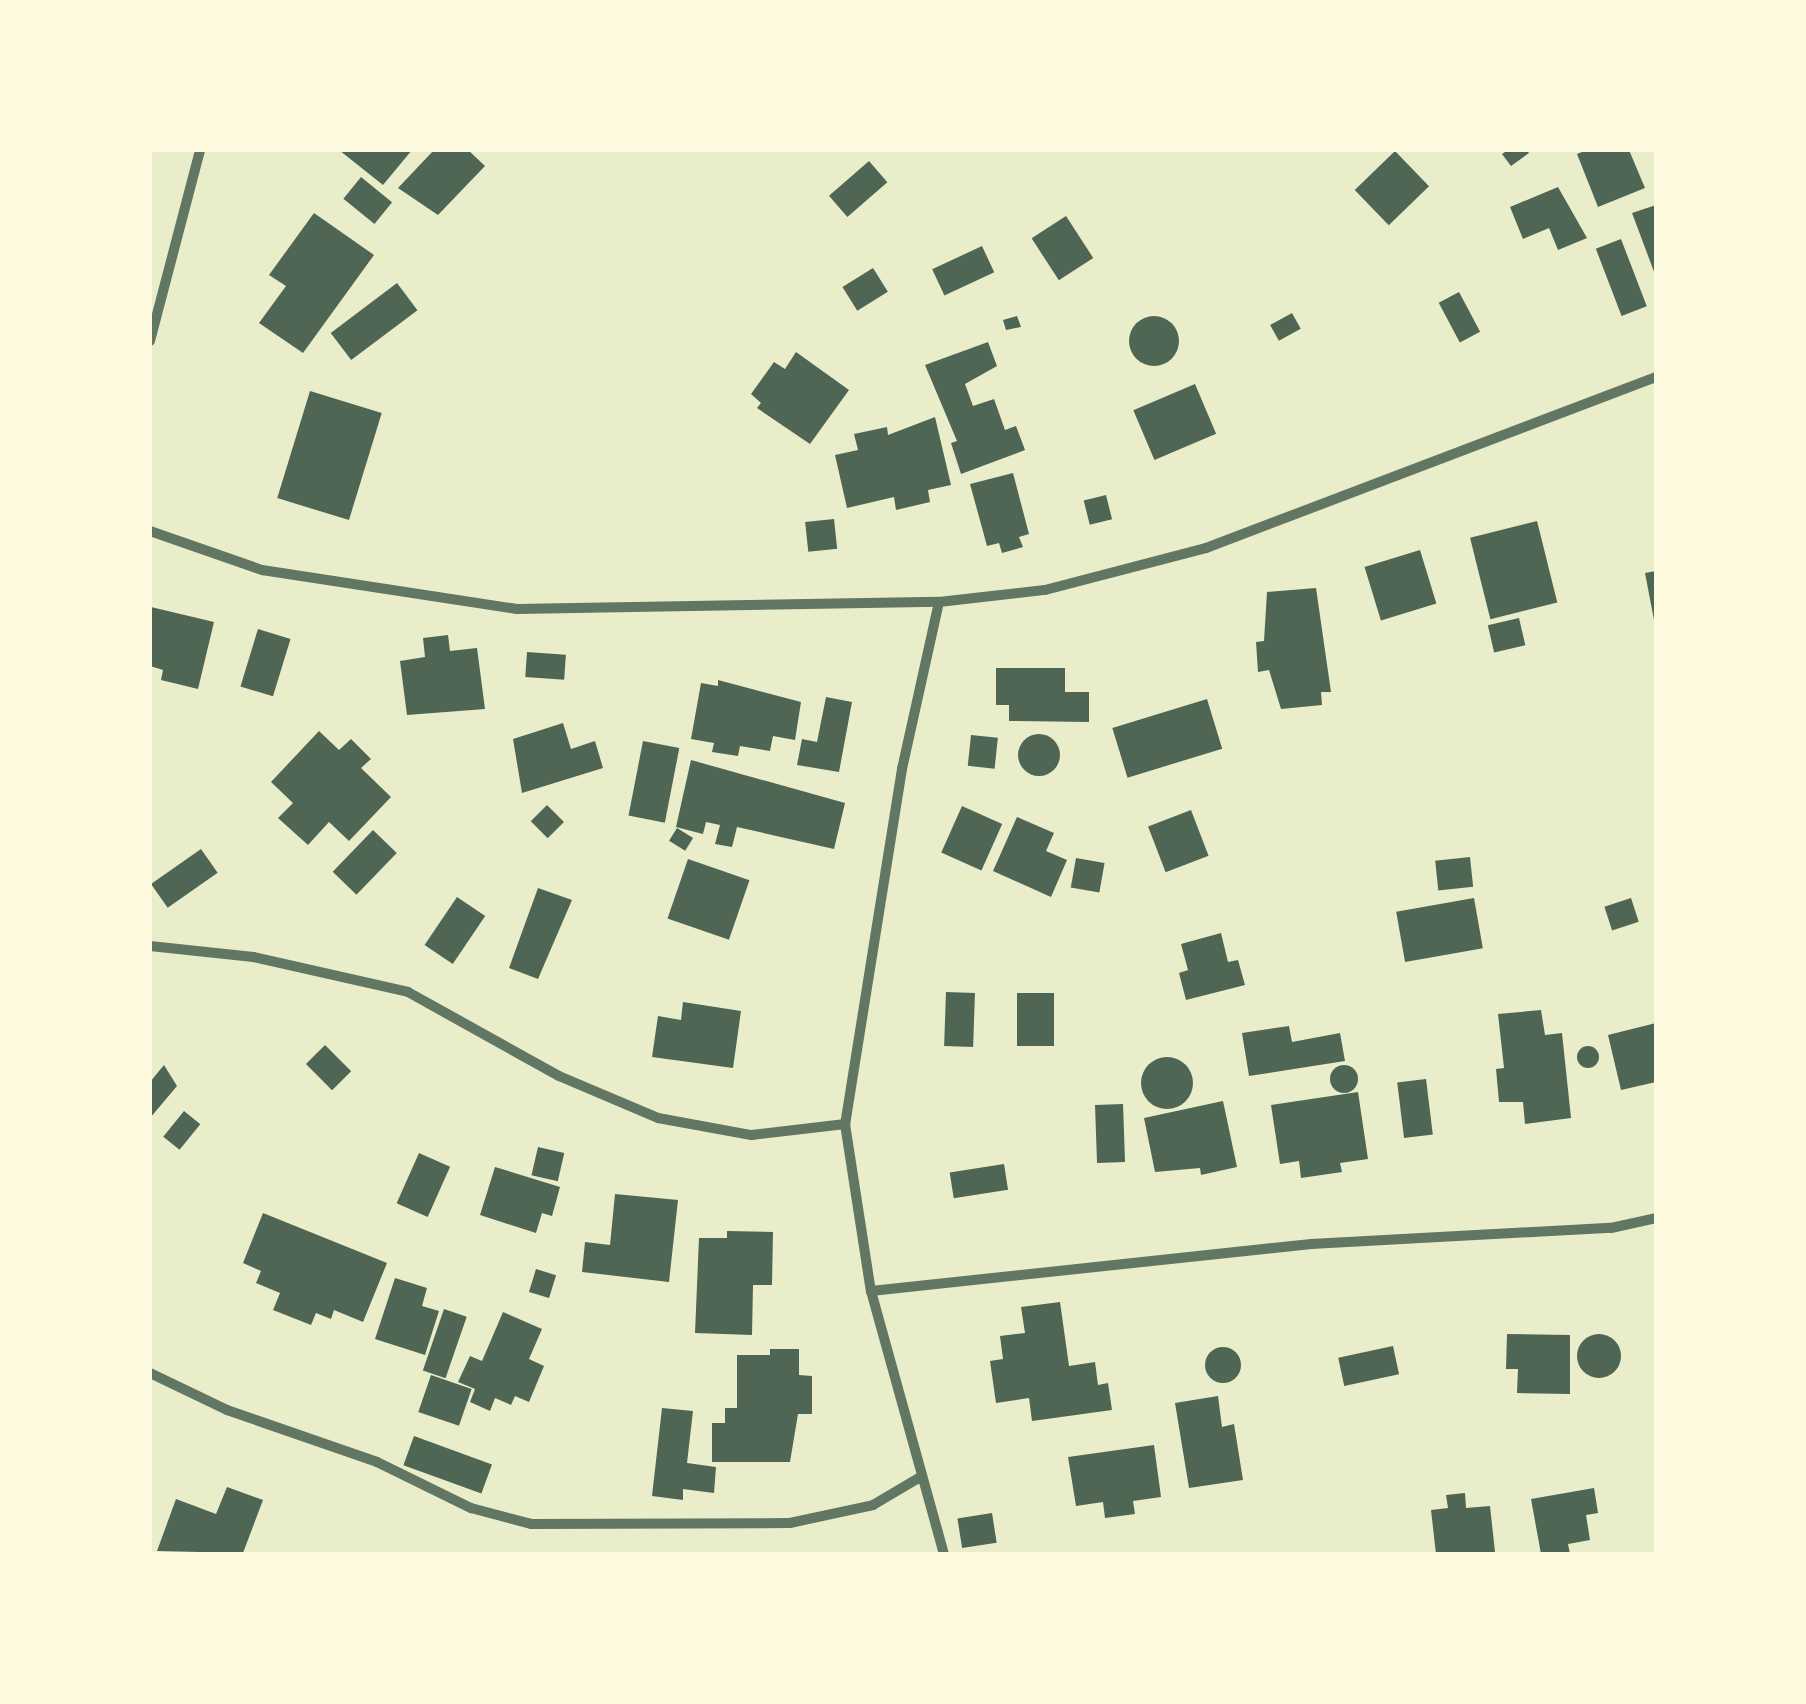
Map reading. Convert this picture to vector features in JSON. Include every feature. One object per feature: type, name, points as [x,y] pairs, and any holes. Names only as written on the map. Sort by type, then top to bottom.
[{"type":"street","points":[[150,342],[200,150]]},
{"type":"street","points":[[150,532],[262,570],[517,609],[939,602],[1044,590],[1206,548],[1656,377]]},
{"type":"street","points":[[939,602],[902,769],[845,1124],[871,1292],[944,1554]]},
{"type":"street","points":[[150,946],[253,958],[408,992],[559,1076],[658,1118],[751,1135],[845,1124]]},
{"type":"street","points":[[871,1292],[1311,1244],[1612,1228],[1656,1218]]},
{"type":"street","points":[[150,1373],[227,1410],[377,1462],[471,1508],[531,1524],[790,1523],[872,1505],[922,1476]]},
{"type":"building","points":[[339,150],[412,150],[383,185]]},
{"type":"building","points":[[434,150],[468,150],[485,166],[438,215],[398,188]]},
{"type":"building","points":[[1508,150],[1529,153],[1511,166],[1502,154]]},
{"type":"building","points":[[1587,150],[1629,150],[1645,188],[1598,207],[1577,154]]},
{"type":"building","points":[[1395,151],[1429,186],[1389,225],[1355,190]]},
{"type":"building","points":[[869,161],[887,182],[847,217],[829,196]]},
{"type":"building","points":[[361,177],[392,202],[374,224],[343,199]]},
{"type":"building","points":[[1558,187],[1587,238],[1558,250],[1549,228],[1523,239],[1510,207]]},
{"type":"building","points":[[1656,205],[1656,277],[1632,213]]},
{"type":"building","points":[[314,213],[374,255],[303,353],[259,323],[286,286],[269,275]]},
{"type":"building","points":[[1066,216],[1093,258],[1059,280],[1032,238]]},
{"type":"building","points":[[1621,239],[1647,306],[1622,316],[1596,249]]},
{"type":"building","points":[[982,246],[994,272],[944,296],[932,269]]},
{"type":"building","points":[[873,268],[888,292],[857,311],[842,287]]},
{"type":"building","points":[[397,283],[417,310],[351,360],[331,333]]},
{"type":"building","points":[[1459,292],[1480,332],[1460,343],[1439,303]]},
{"type":"building","points":[[1292,313],[1301,329],[1279,341],[1270,325]]},
{"type":"building","points":[[1017,316],[1021,327],[1006,330],[1003,320]]},
{"type":"building","points":[[1154,316],[1172,323],[1179,341],[1172,359],[1154,366],[1136,359],[1129,341],[1136,323]]},
{"type":"building","points":[[988,342],[997,366],[965,384],[973,406],[994,399],[1005,430],[1016,426],[1025,450],[961,474],[951,443],[957,441],[925,365]]},
{"type":"building","points":[[796,352],[849,390],[810,444],[757,408],[761,403],[751,394],[774,362],[785,369]]},
{"type":"building","points":[[1195,384],[1216,434],[1154,460],[1133,410]]},
{"type":"building","points":[[310,391],[382,413],[349,520],[277,498]]},
{"type":"building","points":[[935,417],[951,485],[928,490],[930,502],[896,510],[894,497],[847,508],[835,455],[858,450],[854,434],[887,427],[888,435]]},
{"type":"building","points":[[1013,473],[1029,534],[1019,537],[1023,547],[1002,553],[999,543],[987,546],[970,484]]},
{"type":"building","points":[[1106,495],[1112,519],[1090,525],[1084,501]]},
{"type":"building","points":[[834,519],[837,549],[808,552],[805,522]]},
{"type":"building","points":[[1537,521],[1557,603],[1490,619],[1470,538]]},
{"type":"building","points":[[1420,550],[1436,604],[1381,621],[1365,567]]},
{"type":"building","points":[[1656,571],[1656,620],[1654,620],[1645,573]]},
{"type":"building","points":[[1316,588],[1331,692],[1321,692],[1322,705],[1281,709],[1269,670],[1258,672],[1256,642],[1264,641],[1267,592]]},
{"type":"building","points":[[151,607],[214,622],[198,689],[161,680],[163,670],[150,666]]},
{"type":"building","points":[[1519,618],[1525,645],[1494,652],[1488,625]]},
{"type":"building","points":[[258,629],[291,639],[273,696],[240,686]]},
{"type":"building","points":[[448,635],[450,651],[477,648],[485,709],[407,715],[400,661],[425,657],[423,638]]},
{"type":"building","points":[[527,652],[566,655],[564,680],[525,677]]},
{"type":"building","points":[[996,668],[1065,668],[1065,692],[1089,692],[1089,722],[1009,721],[1009,705],[996,705]]},
{"type":"building","points":[[718,680],[801,702],[795,740],[773,736],[770,751],[740,746],[738,756],[712,752],[714,743],[691,739],[701,683],[718,686]]},
{"type":"building","points":[[826,697],[852,702],[839,772],[797,765],[802,739],[817,742]]},
{"type":"building","points":[[1207,699],[1222,749],[1128,778],[1112,728]]},
{"type":"building","points":[[563,723],[571,749],[595,741],[603,768],[522,793],[513,739]]},
{"type":"building","points":[[319,731],[339,750],[351,739],[371,759],[361,768],[391,797],[349,841],[329,822],[308,845],[278,818],[293,803],[271,782]]},
{"type":"building","points":[[1039,734],[1054,740],[1060,755],[1054,770],[1039,776],[1024,770],[1018,755],[1024,740]]},
{"type":"building","points":[[971,735],[998,738],[995,769],[968,766]]},
{"type":"building","points":[[643,741],[679,748],[665,823],[628,816]]},
{"type":"building","points":[[691,760],[845,803],[834,849],[737,827],[732,847],[715,844],[720,825],[706,822],[703,834],[676,827]]},
{"type":"building","points":[[547,805],[564,822],[548,838],[531,821]]},
{"type":"building","points":[[962,806],[1002,824],[981,870],[941,853]]},
{"type":"building","points":[[1191,810],[1209,856],[1166,872],[1148,826]]},
{"type":"building","points":[[1017,817],[1054,833],[1046,851],[1067,860],[1051,897],[993,871]]},
{"type":"building","points":[[677,828],[693,838],[685,851],[669,841]]},
{"type":"building","points":[[373,830],[397,853],[356,895],[333,872]]},
{"type":"building","points":[[201,849],[218,873],[168,908],[151,884]]},
{"type":"building","points":[[1470,857],[1473,887],[1438,890],[1435,861]]},
{"type":"building","points":[[1076,858],[1105,863],[1099,893],[1071,888]]},
{"type":"building","points":[[688,859],[749,880],[729,940],[667,919]]},
{"type":"building","points":[[538,888],[572,900],[538,979],[509,968]]},
{"type":"building","points":[[457,897],[485,916],[453,964],[425,945]]},
{"type":"building","points":[[1474,898],[1483,948],[1405,962],[1396,912]]},
{"type":"building","points":[[1631,898],[1639,922],[1612,930],[1604,907]]},
{"type":"building","points":[[1221,933],[1228,962],[1238,960],[1245,985],[1186,1000],[1179,973],[1188,970],[1181,944]]},
{"type":"building","points":[[946,992],[975,993],[973,1047],[944,1046]]},
{"type":"building","points":[[1017,993],[1054,993],[1054,1046],[1017,1046]]},
{"type":"building","points":[[683,1002],[741,1011],[733,1068],[652,1057],[658,1016],[681,1020]]},
{"type":"building","points":[[1541,1010],[1545,1035],[1562,1033],[1571,1118],[1525,1124],[1523,1102],[1499,1102],[1496,1069],[1504,1068],[1498,1014]]},
{"type":"building","points":[[1656,1023],[1656,1082],[1621,1090],[1608,1035]]},
{"type":"building","points":[[1289,1026],[1292,1042],[1340,1033],[1345,1061],[1249,1076],[1242,1033]]},
{"type":"building","points":[[325,1045],[351,1071],[332,1090],[306,1064]]},
{"type":"building","points":[[1588,1046],[1596,1049],[1596,1065],[1588,1068],[1580,1065],[1577,1057],[1580,1049]]},
{"type":"building","points":[[1167,1057],[1186,1064],[1193,1083],[1186,1102],[1167,1109],[1148,1102],[1141,1083],[1148,1064]]},
{"type":"building","points":[[164,1065],[177,1086],[150,1118],[150,1082]]},
{"type":"building","points":[[1344,1065],[1354,1069],[1358,1079],[1354,1089],[1344,1093],[1334,1089],[1330,1079],[1334,1069]]},
{"type":"building","points":[[1426,1079],[1433,1135],[1404,1138],[1397,1083]]},
{"type":"building","points":[[1358,1092],[1368,1159],[1340,1163],[1342,1172],[1301,1178],[1299,1161],[1280,1164],[1271,1105]]},
{"type":"building","points":[[1223,1101],[1237,1167],[1201,1175],[1200,1168],[1155,1172],[1144,1118]]},
{"type":"building","points":[[1123,1104],[1125,1162],[1097,1163],[1095,1105]]},
{"type":"building","points":[[184,1111],[200,1124],[180,1150],[163,1137]]},
{"type":"building","points":[[538,1147],[564,1153],[558,1181],[531,1175]]},
{"type":"building","points":[[419,1153],[450,1167],[428,1217],[397,1203]]},
{"type":"building","points":[[1004,1164],[1008,1190],[954,1198],[950,1173]]},
{"type":"building","points":[[495,1167],[560,1187],[552,1216],[542,1213],[536,1233],[480,1215]]},
{"type":"building","points":[[615,1194],[678,1200],[669,1282],[582,1272],[585,1242],[610,1245]]},
{"type":"building","points":[[263,1213],[387,1263],[363,1322],[334,1310],[331,1319],[316,1313],[311,1325],[273,1310],[280,1293],[256,1283],[261,1271],[243,1263]]},
{"type":"building","points":[[727,1231],[773,1232],[772,1285],[753,1285],[752,1335],[695,1333],[699,1238],[727,1238]]},
{"type":"building","points":[[536,1269],[556,1275],[549,1298],[529,1292]]},
{"type":"building","points":[[395,1278],[427,1288],[422,1306],[439,1311],[425,1355],[375,1339]]},
{"type":"building","points":[[1060,1302],[1069,1366],[1095,1362],[1098,1385],[1108,1383],[1112,1410],[1032,1421],[1029,1398],[996,1403],[990,1361],[1003,1359],[1000,1336],[1025,1333],[1021,1307]]},
{"type":"building","points":[[444,1309],[467,1317],[446,1378],[423,1370]]},
{"type":"building","points":[[503,1312],[542,1329],[529,1359],[544,1366],[529,1402],[515,1396],[511,1405],[495,1398],[490,1411],[470,1402],[475,1389],[458,1382],[470,1356],[482,1361]]},
{"type":"building","points":[[1507,1334],[1570,1335],[1570,1394],[1517,1393],[1518,1369],[1506,1369]]},
{"type":"building","points":[[1599,1334],[1614,1341],[1621,1356],[1614,1371],[1599,1378],[1584,1371],[1577,1356],[1584,1341]]},
{"type":"building","points":[[1393,1346],[1399,1374],[1344,1386],[1338,1358]]},
{"type":"building","points":[[1223,1347],[1236,1352],[1241,1365],[1236,1378],[1223,1383],[1210,1378],[1205,1365],[1210,1352]]},
{"type":"building","points":[[770,1349],[799,1349],[799,1375],[812,1376],[812,1414],[798,1414],[790,1462],[712,1462],[712,1423],[725,1423],[725,1408],[737,1408],[737,1355],[770,1355]]},
{"type":"building","points":[[431,1375],[472,1389],[459,1426],[418,1412]]},
{"type":"building","points":[[1218,1396],[1222,1427],[1234,1424],[1243,1480],[1189,1488],[1175,1403]]},
{"type":"building","points":[[662,1408],[693,1411],[687,1463],[716,1467],[714,1493],[683,1489],[683,1500],[652,1496]]},
{"type":"building","points":[[414,1436],[492,1464],[481,1494],[403,1465]]},
{"type":"building","points":[[1154,1445],[1161,1497],[1133,1501],[1135,1514],[1105,1518],[1103,1502],[1076,1506],[1068,1457]]},
{"type":"building","points":[[227,1487],[263,1500],[243,1553],[157,1551],[176,1499],[216,1514]]},
{"type":"building","points":[[1594,1488],[1598,1513],[1586,1515],[1590,1540],[1568,1544],[1570,1554],[1541,1554],[1531,1499]]},
{"type":"building","points":[[1465,1493],[1466,1508],[1490,1506],[1495,1552],[1436,1554],[1431,1510],[1448,1508],[1446,1495]]},
{"type":"building","points":[[992,1513],[997,1543],[962,1548],[957,1518]]}]
